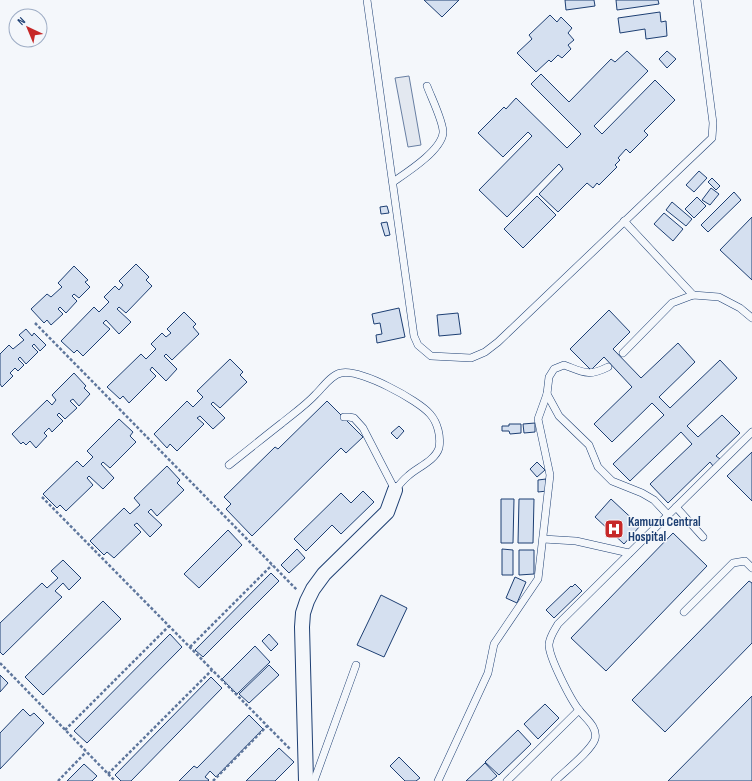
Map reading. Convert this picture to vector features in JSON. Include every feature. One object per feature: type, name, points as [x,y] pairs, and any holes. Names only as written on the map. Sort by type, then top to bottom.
[{"type":"street","points":[[306,781],[302,627],[303,613],[313,589],[324,574],[387,512],[395,490]]},
{"type":"lane","points":[[367,0],[414,336],[418,345],[431,356],[471,358],[485,352],[498,342],[712,138],[713,123],[697,0]]},
{"type":"lane","points":[[392,182],[419,164],[440,143],[443,134],[441,123],[427,86]]},
{"type":"lane","points":[[624,221],[693,295]]},
{"type":"lane","points":[[623,353],[672,303],[693,295],[719,297],[740,308],[752,318]]},
{"type":"lane","points":[[438,781],[488,673],[494,644],[538,578],[550,475],[538,420],[547,394],[549,377],[554,369],[564,364],[584,373],[597,373],[608,367]]},
{"type":"lane","points":[[229,465],[309,401],[332,377],[340,373],[364,375],[422,406],[431,415],[437,425],[440,440],[438,450],[426,464],[408,476],[395,490],[363,428],[354,418],[344,417]]},
{"type":"lane","points":[[547,394],[559,416],[589,445],[598,467],[612,481],[642,493],[654,500],[668,515]]},
{"type":"lane","points":[[555,781],[590,748],[595,738],[594,729],[589,720],[579,710],[551,657],[549,645],[552,634],[558,624],[752,432]]},
{"type":"lane","points":[[676,507],[703,537]]},
{"type":"lane","points":[[543,539],[576,541],[629,553]]},
{"type":"lane","points":[[684,612],[734,563],[745,561],[752,568]]},
{"type":"lane","points":[[314,781],[356,665]]},
{"type":"lane","points":[[507,781],[579,710]]},
{"type":"path","points":[[35,323],[307,601]]},
{"type":"path","points":[[42,496],[296,756],[305,755]]},
{"type":"path","points":[[190,648],[272,565]]},
{"type":"path","points":[[65,730],[169,626]]},
{"type":"path","points":[[0,663],[115,781]]},
{"type":"path","points":[[108,774],[212,670]]},
{"type":"path","points":[[213,781],[267,726]]},
{"type":"path","points":[[58,781],[86,752]]},
{"type":"shaded area","points":[[409,76],[421,145],[408,147],[395,78]]},
{"type":"building","points":[[424,0],[459,0],[442,17]]},
{"type":"building","points":[[565,0],[594,0],[595,6],[566,10]]},
{"type":"building","points":[[616,0],[658,0],[659,4],[617,10]]},
{"type":"building","points":[[660,12],[661,22],[666,21],[667,36],[646,39],[645,29],[620,33],[618,18]]},
{"type":"building","points":[[550,15],[557,22],[561,17],[572,28],[568,33],[574,40],[568,45],[571,49],[562,58],[558,55],[551,62],[549,60],[536,72],[517,53],[532,39],[529,35]]},
{"type":"building","points":[[627,51],[648,71],[594,126],[602,134],[655,80],[675,100],[644,131],[648,135],[630,153],[626,149],[618,158],[620,160],[615,165],[617,167],[599,185],[597,183],[593,188],[587,183],[558,212],[539,194],[563,169],[559,164],[507,217],[479,190],[532,136],[528,132],[503,157],[478,133],[504,107],[506,109],[516,98],[567,148],[581,134],[531,84],[541,74],[569,102],[611,59],[615,62]]},
{"type":"building","points":[[667,51],[676,59],[667,68],[659,59]]},
{"type":"building","points":[[699,171],[707,178],[694,192],[686,185]]},
{"type":"building","points":[[712,178],[720,186],[716,190],[708,182]]},
{"type":"building","points":[[711,188],[719,194],[710,205],[702,200]]},
{"type":"building","points":[[734,192],[741,200],[708,232],[701,225]]},
{"type":"building","points":[[537,196],[556,215],[523,248],[504,229]]},
{"type":"building","points":[[697,197],[706,206],[694,218],[685,209]]},
{"type":"building","points":[[672,202],[692,219],[686,226],[666,210]]},
{"type":"building","points":[[387,206],[389,213],[381,214],[380,207]]},
{"type":"building","points":[[664,213],[683,229],[673,241],[654,224]]},
{"type":"building","points":[[752,217],[752,280],[720,250]]},
{"type":"building","points":[[387,222],[390,235],[385,236],[381,223]]},
{"type":"building","points":[[136,264],[149,277],[146,280],[152,286],[126,313],[119,307],[117,309],[131,322],[119,334],[106,320],[103,323],[110,329],[83,356],[77,350],[74,353],[61,341],[94,307],[99,312],[109,302],[104,297],[115,286],[119,290],[123,285],[119,281]]},
{"type":"building","points":[[74,266],[88,280],[85,282],[90,287],[79,298],[74,294],[72,296],[77,301],[66,313],[60,307],[58,309],[63,314],[51,325],[47,320],[44,323],[31,309],[47,294],[51,297],[62,287],[58,283]]},
{"type":"building","points":[[399,308],[405,337],[377,343],[376,335],[382,334],[380,323],[374,324],[372,314]]},
{"type":"building","points":[[609,310],[630,332],[613,349],[641,378],[678,343],[695,362],[659,397],[670,408],[720,360],[737,378],[687,426],[698,437],[722,415],[740,433],[716,456],[720,459],[713,466],[710,462],[668,503],[650,484],[692,444],[681,432],[630,481],[613,464],[664,415],[652,403],[612,442],[594,424],[632,387],[604,357],[591,370],[570,349]]},
{"type":"building","points":[[184,312],[196,324],[193,327],[199,334],[172,360],[166,354],[164,356],[177,369],[166,381],[152,367],[150,370],[156,376],[129,403],[123,396],[120,399],[107,387],[141,354],[146,359],[156,349],[151,344],[162,333],[166,337],[171,333],[167,329]]},
{"type":"building","points":[[458,313],[461,334],[439,336],[437,315]]},
{"type":"building","points":[[26,329],[32,336],[34,333],[46,345],[40,351],[34,344],[32,346],[38,352],[26,364],[20,357],[18,359],[24,365],[18,371],[15,368],[10,373],[13,376],[2,387],[0,384],[0,354],[9,345],[13,349],[24,340],[19,335]]},
{"type":"building","points":[[230,359],[243,372],[240,375],[247,382],[220,408],[213,402],[211,404],[225,418],[213,429],[200,416],[197,418],[204,424],[177,451],[170,444],[167,448],[154,434],[187,401],[193,407],[203,397],[197,391]]},
{"type":"building","points":[[74,373],[86,386],[84,388],[90,394],[79,406],[73,399],[70,401],[77,408],[65,419],[59,413],[57,415],[63,421],[52,432],[49,428],[44,433],[47,436],[36,448],[30,441],[26,445],[23,442],[21,444],[12,434],[47,400],[52,405],[56,400],[52,395]]},
{"type":"building","points":[[327,401],[363,437],[346,453],[341,448],[252,536],[226,509],[231,504],[224,497],[275,447],[278,449]]},
{"type":"building","points":[[119,419],[133,432],[130,436],[136,442],[110,468],[103,462],[101,464],[114,478],[103,489],[89,476],[87,478],[93,485],[66,511],[60,505],[57,508],[43,494],[77,461],[83,467],[93,457],[87,451]]},
{"type":"building","points":[[535,423],[535,432],[524,433],[523,424]]},
{"type":"building","points":[[509,424],[521,424],[521,433],[510,434],[509,431],[502,431],[502,426],[509,426]]},
{"type":"building","points":[[399,426],[404,431],[397,439],[391,433]]},
{"type":"building","points":[[752,452],[752,501],[727,476]]},
{"type":"building","points":[[537,462],[545,470],[537,477],[530,469]]},
{"type":"building","points":[[167,466],[180,480],[177,483],[184,490],[157,516],[151,509],[148,512],[162,525],[150,537],[137,523],[134,525],[141,532],[114,558],[107,552],[104,555],[90,541],[124,508],[130,514],[140,505],[134,498]]},
{"type":"building","points":[[546,479],[547,491],[538,492],[538,480]]},
{"type":"building","points":[[363,491],[374,502],[341,534],[332,525],[306,551],[294,539],[341,493],[351,503]]},
{"type":"building","points":[[501,499],[514,499],[513,543],[501,543]]},
{"type":"building","points":[[519,499],[534,499],[533,543],[518,543]]},
{"type":"building","points":[[611,499],[640,526],[624,544],[595,517]]},
{"type":"building","points":[[228,530],[242,545],[199,588],[184,574]]},
{"type":"building","points":[[673,533],[707,566],[606,671],[571,638]]},
{"type":"building","points":[[297,549],[305,558],[289,573],[281,565]]},
{"type":"building","points":[[502,549],[513,550],[513,575],[502,575]]},
{"type":"building","points":[[519,550],[534,550],[534,574],[519,575]]},
{"type":"building","points":[[63,560],[81,578],[69,590],[63,583],[55,591],[62,597],[3,655],[0,652],[0,623],[42,583],[47,588],[58,578],[51,571]]},
{"type":"building","points":[[271,573],[279,581],[203,657],[195,650]]},
{"type":"building","points":[[515,577],[526,582],[517,603],[506,598]]},
{"type":"building","points":[[749,581],[752,583],[752,643],[665,732],[632,700]]},
{"type":"building","points":[[575,584],[582,591],[554,618],[546,610]]},
{"type":"building","points":[[381,595],[407,608],[384,657],[357,645]]},
{"type":"building","points":[[103,601],[121,619],[43,695],[25,677]]},
{"type":"building","points":[[170,634],[182,647],[87,743],[74,731]]},
{"type":"building","points":[[269,634],[278,644],[271,651],[262,641]]},
{"type":"building","points":[[255,646],[270,662],[237,694],[222,679]]},
{"type":"building","points":[[269,665],[279,675],[249,703],[239,694]]},
{"type":"building","points":[[0,675],[8,683],[0,692]]},
{"type":"building","points":[[211,677],[222,688],[131,781],[121,781],[115,775]]},
{"type":"building","points":[[752,696],[752,781],[668,781]]},
{"type":"building","points":[[545,704],[559,718],[538,739],[524,724]]},
{"type":"building","points":[[23,709],[30,716],[34,713],[44,723],[0,769],[0,733]]},
{"type":"building","points":[[249,715],[263,729],[216,777],[210,771],[205,777],[209,780],[208,781],[179,781],[194,766],[197,768]]},
{"type":"building","points":[[518,730],[531,744],[499,775],[485,762]]},
{"type":"building","points":[[279,748],[294,762],[275,781],[246,781]]},
{"type":"building","points":[[399,757],[420,778],[416,781],[405,781],[390,766]]},
{"type":"building","points":[[485,763],[497,776],[491,781],[466,781]]},
{"type":"building","points":[[84,764],[97,776],[92,781],[67,781]]},
{"type":"place","name":"Kamuzu Central Hospital","points":[[614,529]]}]
